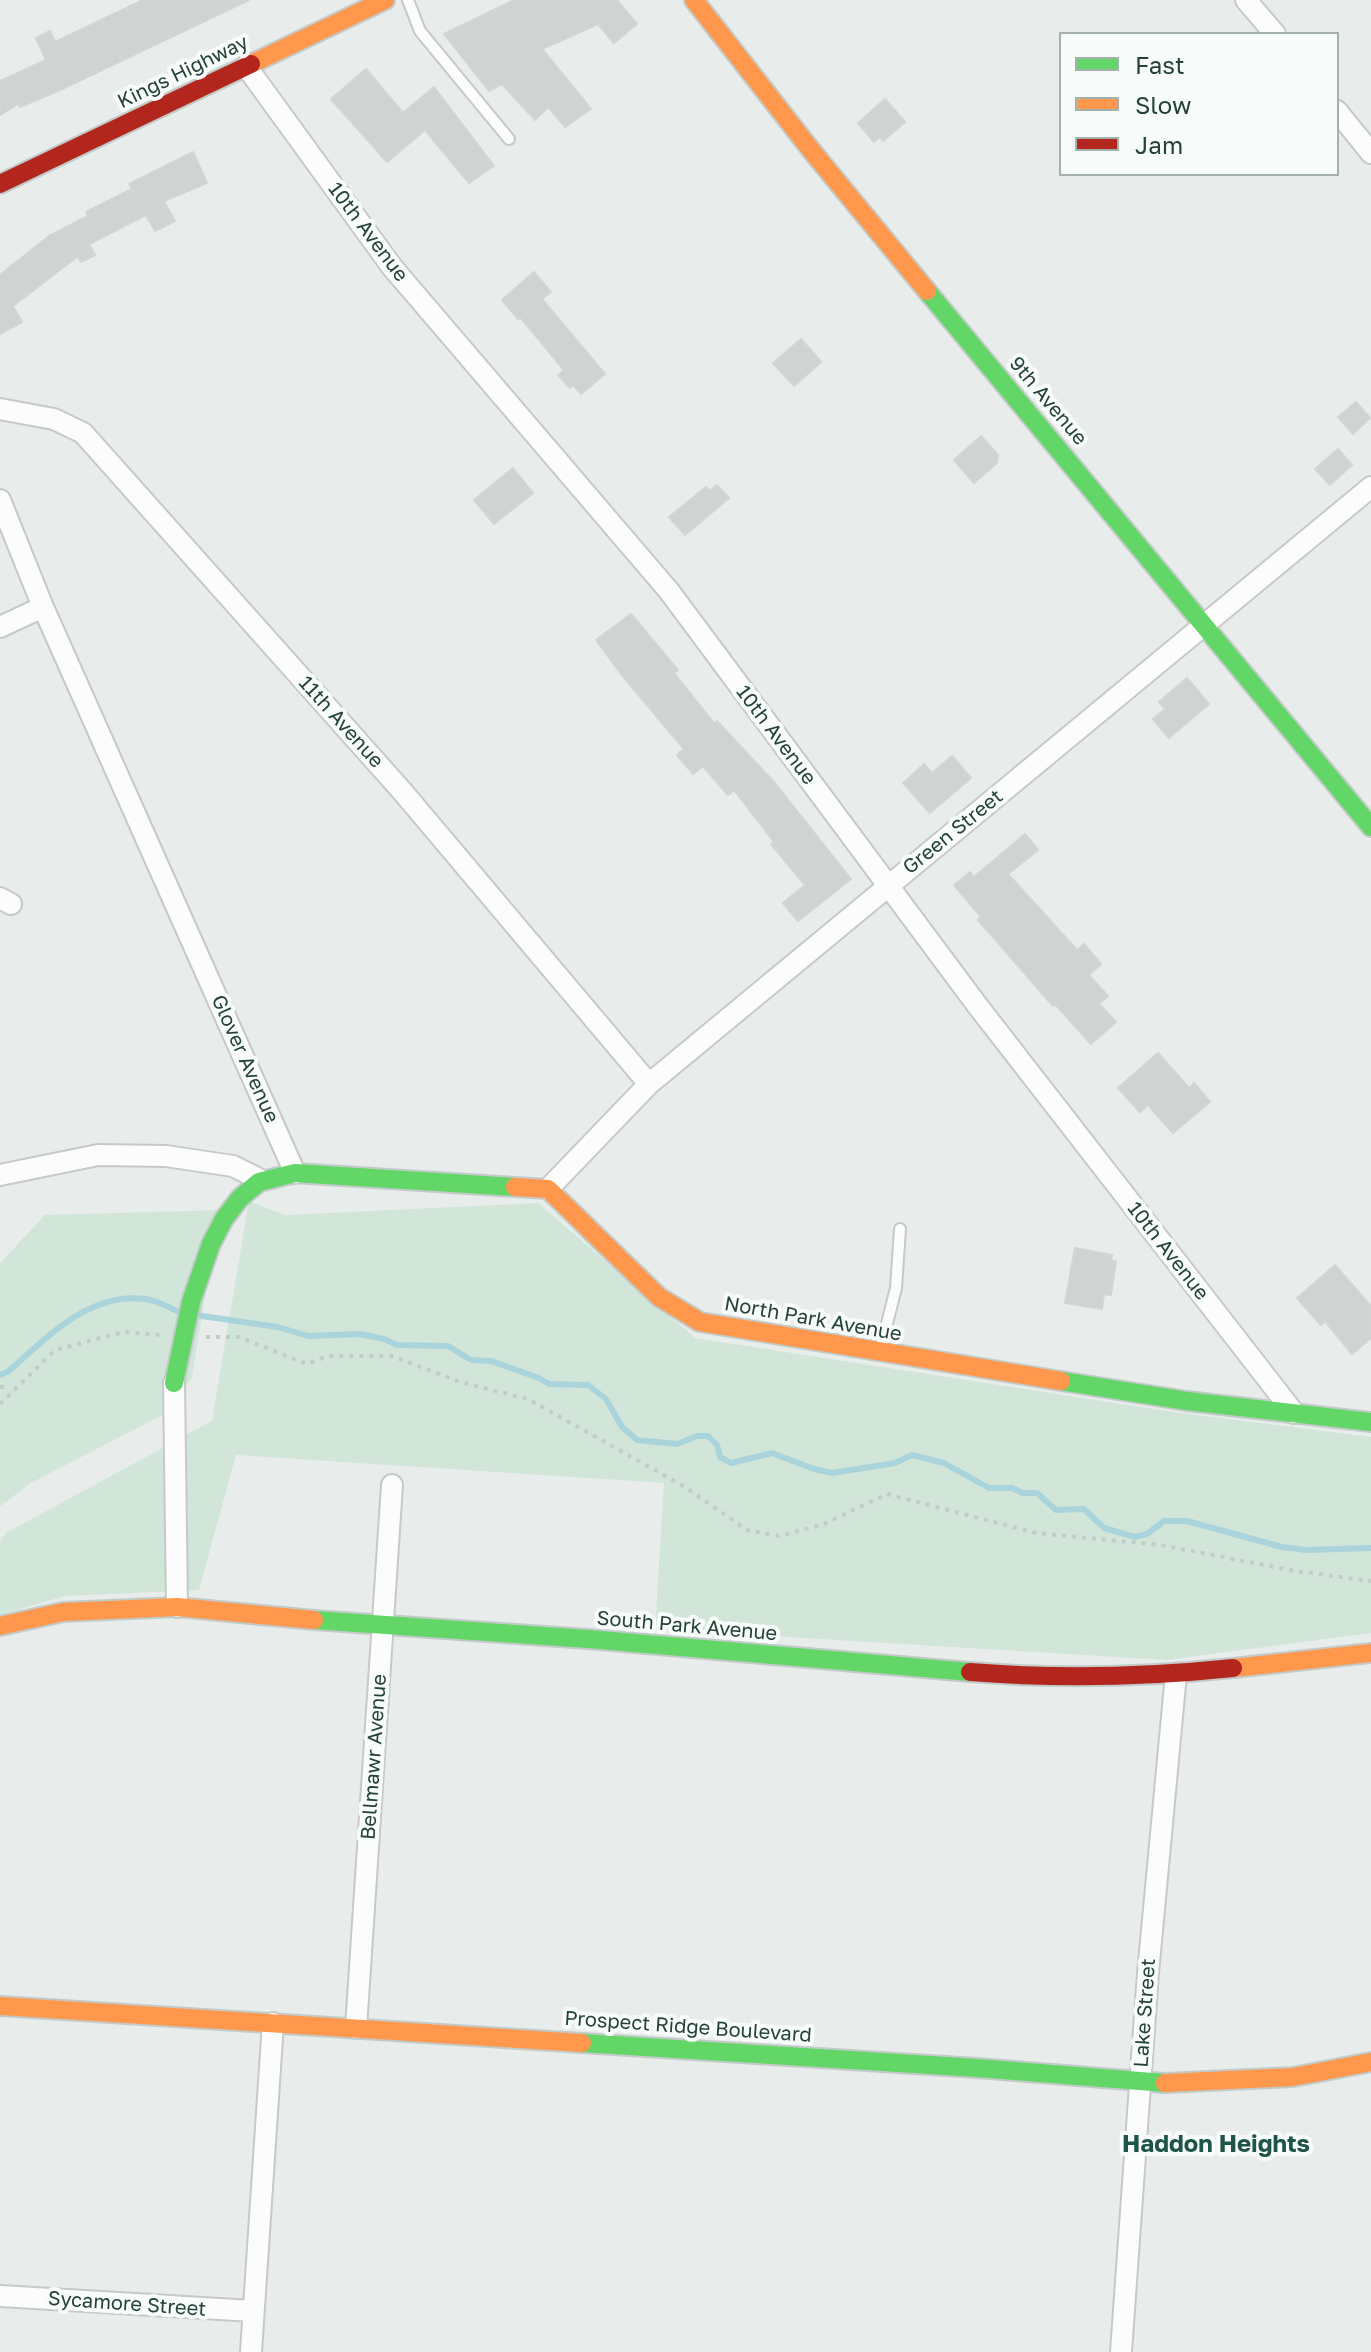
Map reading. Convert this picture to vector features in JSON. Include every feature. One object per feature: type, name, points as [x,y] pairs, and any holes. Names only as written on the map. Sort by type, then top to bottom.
[{"type":"street","name":"Kings Highway","points":[[0,184],[385,0]]},
{"type":"street","name":"9th Avenue","points":[[694,0],[811,150],[1371,827]]},
{"type":"street","points":[[1246,0],[1273,32]]},
{"type":"street","name":"10th Avenue","points":[[246,66],[392,267],[669,591],[977,1005],[1294,1413]]},
{"type":"street","points":[[1339,113],[1371,153]]},
{"type":"street","name":"11th Avenue","points":[[0,409],[54,419],[83,433],[402,791],[649,1084]]},
{"type":"street","name":"Green Street","points":[[548,1189],[649,1084],[1371,487]]},
{"type":"street","name":"Glover Avenue","points":[[0,500],[43,607],[295,1173]]},
{"type":"street","points":[[0,627],[43,607]]},
{"type":"street","points":[[0,1175],[98,1155],[166,1156],[233,1166],[261,1180]]},
{"type":"street","points":[[177,1607],[174,1383],[206,1252],[231,1205],[261,1180],[295,1173],[548,1189]]},
{"type":"street","name":"North Park Avenue","points":[[548,1189],[659,1297],[700,1322],[1187,1401],[1371,1422]]},
{"type":"street","name":"Bellmawr Avenue","points":[[356,2028],[392,1485]]},
{"type":"street","name":"South Park Avenue","points":[[0,1626],[63,1612],[177,1607],[1022,1676],[1176,1674],[1371,1653]]},
{"type":"street","name":"Lake Street","points":[[1121,2352],[1148,1973],[1176,1674]]},
{"type":"street","name":"Prospect Ridge Boulevard","points":[[0,2006],[977,2068],[1174,2084],[1293,2077],[1371,2062]]},
{"type":"street","points":[[251,2352],[273,2023]]},
{"type":"street","name":"Sycamore Street","points":[[0,2296],[253,2311]]},
{"type":"lane","points":[[408,0],[420,31],[509,139]]},
{"type":"lane","points":[[880,1353],[896,1288],[900,1229]]},
{"type":"path","points":[[0,1404],[55,1350],[124,1332],[184,1332],[239,1337],[307,1364],[328,1356],[392,1356],[460,1382],[528,1399],[685,1487],[747,1530],[779,1536],[834,1520],[871,1499],[887,1494],[1036,1533],[1161,1545],[1295,1571],[1371,1581]]},
{"type":"path","points":[[0,1387],[10,1387]]},
{"type":"green space","points":[[249,1201],[285,1215],[538,1203],[695,1338],[1173,1412],[1371,1437],[1371,1633],[1166,1660],[655,1629],[664,1483],[236,1455],[199,1590],[65,1596],[0,1615],[0,1542],[6,1533],[212,1421]]},
{"type":"green space","points":[[219,1210],[192,1377],[170,1411],[31,1483],[0,1506],[0,1263],[45,1215]]},
{"type":"building","points":[[143,0],[249,0],[60,90],[20,107],[18,104],[0,115],[0,81],[46,60],[36,38],[50,31],[55,42]]},
{"type":"building","points":[[514,0],[617,0],[637,24],[614,43],[598,24],[542,49],[591,109],[565,127],[548,107],[535,120],[502,84],[489,91],[444,34]]},
{"type":"building","points":[[366,69],[403,113],[434,87],[494,166],[469,183],[425,130],[387,162],[331,99]]},
{"type":"building","points":[[885,99],[905,122],[883,141],[880,137],[874,142],[858,123]]},
{"type":"building","points":[[193,152],[207,183],[164,201],[175,221],[155,231],[146,215],[89,244],[95,255],[81,262],[78,256],[13,306],[22,322],[0,334],[0,275],[49,236],[88,216],[86,212],[132,189],[129,184]]},
{"type":"building","points":[[534,272],[551,292],[542,299],[605,374],[581,394],[558,375],[564,370],[502,300]]},
{"type":"building","points":[[801,339],[821,362],[794,386],[773,363]]},
{"type":"building","points":[[1356,402],[1370,418],[1353,434],[1338,417]]},
{"type":"building","points":[[981,436],[998,455],[997,463],[974,483],[954,460]]},
{"type":"building","points":[[1338,449],[1352,465],[1330,485],[1315,469]]},
{"type":"building","points":[[513,468],[533,493],[494,524],[474,500]]},
{"type":"building","points":[[717,485],[729,498],[685,535],[669,517],[706,487],[710,491]]},
{"type":"building","points":[[631,614],[678,670],[674,673],[714,723],[717,721],[774,782],[851,879],[798,921],[783,903],[805,885],[771,844],[774,842],[734,790],[728,795],[703,766],[693,774],[677,755],[684,749],[596,640]]},
{"type":"building","points":[[1187,678],[1209,704],[1169,738],[1153,719],[1165,709],[1159,702]]},
{"type":"building","points":[[952,756],[971,778],[930,813],[903,783],[924,764],[932,773]]},
{"type":"building","points":[[1025,834],[1038,850],[1008,874],[1077,950],[1084,944],[1101,964],[1089,975],[1108,996],[1099,1004],[1116,1022],[1091,1044],[1055,1004],[1053,1006],[978,920],[981,917],[954,885],[970,872],[974,877]]},
{"type":"building","points":[[1158,1053],[1189,1088],[1194,1083],[1210,1102],[1173,1133],[1148,1105],[1140,1112],[1118,1088]]},
{"type":"building","points":[[1075,1248],[1112,1255],[1111,1261],[1116,1261],[1111,1295],[1104,1294],[1102,1309],[1065,1303]]},
{"type":"building","points":[[1335,1265],[1371,1306],[1371,1338],[1352,1354],[1325,1321],[1321,1325],[1297,1298]]},
{"type":"waterway","points":[[0,1375],[9,1371],[70,1320],[106,1302],[125,1298],[145,1299],[180,1312]]},
{"type":"waterway","points":[[195,1315],[278,1327],[308,1336],[360,1334],[397,1345],[448,1346],[471,1360],[491,1361],[549,1384],[588,1385],[606,1399],[622,1427],[637,1440],[677,1444],[697,1436],[708,1436],[717,1445],[720,1457],[731,1463],[772,1453],[832,1473],[895,1463],[912,1455],[944,1463],[989,1488],[1037,1493],[1056,1510],[1084,1509],[1104,1528],[1135,1537],[1147,1534],[1164,1521],[1187,1521],[1282,1547],[1306,1550],[1371,1548]]},
{"type":"traffic: fast","points":[[927,291],[1371,827]]},
{"type":"traffic: fast","points":[[174,1383],[191,1302],[211,1244],[240,1198],[259,1182],[295,1173],[515,1187]]},
{"type":"traffic: fast","points":[[1061,1381],[1187,1401],[1371,1422]]},
{"type":"traffic: fast","points":[[314,1620],[588,1639],[970,1672]]},
{"type":"traffic: fast","points":[[582,2043],[1165,2083]]},
{"type":"traffic: slow","points":[[251,64],[385,0]]},
{"type":"traffic: slow","points":[[694,0],[811,150],[927,291]]},
{"type":"traffic: slow","points":[[515,1187],[548,1189],[659,1297],[700,1322],[1061,1381]]},
{"type":"traffic: slow","points":[[0,1626],[63,1612],[177,1607],[314,1620]]},
{"type":"traffic: slow","points":[[1233,1668],[1371,1653]]},
{"type":"traffic: slow","points":[[0,2006],[582,2043]]},
{"type":"traffic: slow","points":[[1165,2083],[1293,2077],[1371,2062]]},
{"type":"traffic: jam","points":[[0,184],[251,64]]},
{"type":"traffic: jam","points":[[970,1672],[1102,1676],[1233,1668]]},
{"type":"district","name":"Haddon Heights","points":[[1216,2144]]}]
